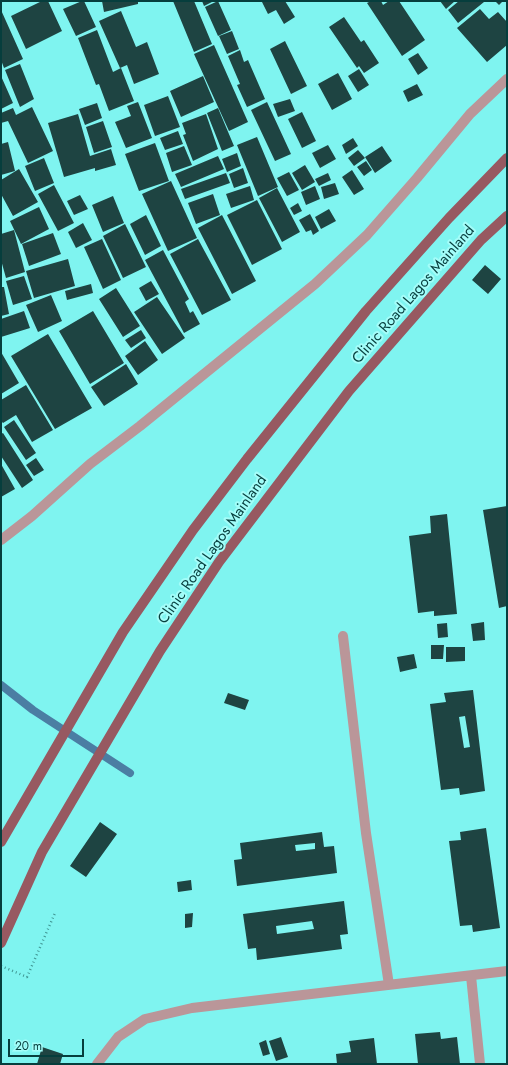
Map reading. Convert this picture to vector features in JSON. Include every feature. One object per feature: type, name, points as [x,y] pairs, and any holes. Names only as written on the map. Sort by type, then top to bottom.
[{"type":"main road","name":"Clinic Road Lagos Mainland","points":[[3,838],[123,632],[207,512],[247,459],[361,317],[449,218],[507,158]]},
{"type":"main road","name":"Clinic Road Lagos Mainland","points":[[1,943],[42,852],[160,651],[219,562],[349,391],[481,240],[507,216]]},
{"type":"street","points":[[1,540],[32,516],[90,464],[140,426],[314,284],[367,235],[418,178],[470,114],[507,79]]},
{"type":"street","points":[[343,636],[366,833],[389,985]]},
{"type":"street","points":[[97,1064],[118,1037],[146,1019],[192,1008],[507,971]]},
{"type":"street","points":[[470,976],[480,1064]]},
{"type":"path","points":[[1,966],[27,977],[55,913]]},
{"type":"building","points":[[42,1],[48,1],[62,31],[26,49],[11,16]]},
{"type":"building","points":[[84,1],[96,27],[76,36],[63,9]]},
{"type":"building","points":[[102,1],[138,1],[138,4],[104,12]]},
{"type":"building","points":[[173,1],[194,1],[212,44],[194,52]]},
{"type":"building","points":[[202,1],[214,1],[204,6]]},
{"type":"building","points":[[218,1],[231,30],[218,36],[205,7]]},
{"type":"building","points":[[285,1],[295,17],[284,24],[276,10],[268,14],[262,2]]},
{"type":"building","points":[[371,1],[381,1],[383,5],[389,1],[399,1],[425,40],[402,56],[367,3]]},
{"type":"building","points":[[440,1],[455,1],[446,9]]},
{"type":"building","points":[[459,1],[484,2],[458,23],[448,10]]},
{"type":"building","points":[[495,1],[503,1],[499,5]]},
{"type":"building","points":[[480,9],[489,19],[498,12],[507,22],[507,45],[487,62],[457,28]]},
{"type":"building","points":[[1,10],[23,59],[4,68],[1,60]]},
{"type":"building","points":[[121,11],[136,47],[147,42],[159,74],[134,84],[127,65],[120,68],[99,21]]},
{"type":"building","points":[[344,17],[361,42],[364,40],[379,63],[364,73],[359,66],[357,68],[329,27]]},
{"type":"building","points":[[97,30],[113,72],[121,68],[134,101],[109,111],[99,84],[96,85],[78,38]]},
{"type":"building","points":[[232,31],[239,49],[227,54],[219,36]]},
{"type":"building","points":[[285,41],[307,86],[291,94],[270,49]]},
{"type":"building","points":[[214,45],[248,122],[229,131],[194,54]]},
{"type":"building","points":[[240,50],[244,62],[248,60],[265,99],[247,107],[237,85],[240,84],[228,56]]},
{"type":"building","points":[[418,53],[428,68],[418,75],[408,59]]},
{"type":"building","points":[[20,64],[34,99],[20,107],[5,70]]},
{"type":"building","points":[[359,69],[369,85],[358,92],[348,76]]},
{"type":"building","points":[[338,73],[352,99],[332,110],[318,84]]},
{"type":"building","points":[[1,76],[13,103],[1,109]]},
{"type":"building","points":[[203,76],[214,102],[181,117],[170,91]]},
{"type":"building","points":[[417,84],[423,95],[408,102],[403,91]]},
{"type":"building","points":[[168,96],[180,127],[155,136],[144,105]]},
{"type":"building","points":[[290,99],[295,111],[278,117],[273,104]]},
{"type":"building","points":[[138,102],[152,138],[126,148],[115,122],[131,116],[127,106]]},
{"type":"building","points":[[267,102],[291,154],[275,161],[251,110]]},
{"type":"building","points":[[97,103],[102,118],[85,125],[79,109]]},
{"type":"building","points":[[32,107],[53,151],[28,163],[8,121],[1,123],[1,113],[13,108],[16,115]]},
{"type":"building","points":[[218,108],[234,146],[222,151],[207,113]]},
{"type":"building","points":[[302,112],[316,141],[302,148],[288,119]]},
{"type":"building","points":[[78,114],[90,156],[111,149],[116,165],[95,171],[95,168],[64,177],[48,123]]},
{"type":"building","points":[[206,114],[218,149],[193,161],[183,135],[186,134],[182,123]]},
{"type":"building","points":[[103,121],[112,147],[94,153],[86,127]]},
{"type":"building","points":[[178,131],[183,144],[165,150],[160,138]]},
{"type":"building","points":[[257,137],[278,187],[258,196],[237,145]]},
{"type":"building","points":[[353,138],[358,146],[346,154],[342,145]]},
{"type":"building","points":[[8,142],[15,171],[1,175],[1,144]]},
{"type":"building","points":[[155,143],[169,181],[139,191],[125,154]]},
{"type":"building","points":[[328,145],[336,159],[320,168],[312,153]]},
{"type":"building","points":[[184,146],[192,165],[172,172],[166,153]]},
{"type":"building","points":[[382,146],[392,161],[375,173],[365,157]]},
{"type":"building","points":[[358,150],[365,158],[354,166],[348,158]]},
{"type":"building","points":[[237,153],[241,166],[227,172],[222,159]]},
{"type":"building","points":[[218,156],[224,169],[181,187],[175,174]]},
{"type":"building","points":[[44,158],[54,183],[35,191],[25,166]]},
{"type":"building","points":[[366,161],[372,170],[364,176],[357,167]]},
{"type":"building","points":[[305,165],[315,182],[302,190],[292,173]]},
{"type":"building","points":[[243,168],[248,183],[234,188],[229,174]]},
{"type":"building","points":[[19,169],[38,202],[13,216],[1,194],[1,180]]},
{"type":"building","points":[[352,170],[364,189],[354,195],[342,177]]},
{"type":"building","points":[[289,172],[299,190],[287,196],[277,178]]},
{"type":"building","points":[[226,173],[230,183],[185,199],[181,189]]},
{"type":"building","points":[[328,173],[331,180],[319,186],[315,179]]},
{"type":"building","points":[[171,181],[197,238],[168,251],[142,194]]},
{"type":"building","points":[[335,183],[339,194],[324,199],[321,187]]},
{"type":"building","points":[[54,185],[74,223],[58,231],[38,194]]},
{"type":"building","points":[[250,186],[254,200],[231,208],[226,194]]},
{"type":"building","points":[[315,186],[320,199],[306,205],[301,192]]},
{"type":"building","points":[[277,188],[300,232],[282,242],[259,198]]},
{"type":"building","points":[[213,194],[220,215],[196,224],[188,203]]},
{"type":"building","points":[[80,195],[88,209],[74,215],[67,201]]},
{"type":"building","points":[[113,196],[124,223],[103,232],[92,205]]},
{"type":"building","points":[[257,200],[282,249],[252,265],[227,215]]},
{"type":"building","points":[[298,203],[302,211],[294,215],[290,208]]},
{"type":"building","points":[[39,207],[49,229],[21,244],[10,221]]},
{"type":"building","points":[[329,209],[336,221],[321,229],[315,217]]},
{"type":"building","points":[[310,214],[319,231],[313,235],[311,230],[306,232],[299,220]]},
{"type":"building","points":[[146,215],[161,246],[145,255],[130,224]]},
{"type":"building","points":[[222,215],[256,281],[232,294],[198,228]]},
{"type":"building","points":[[83,223],[92,240],[76,248],[68,232]]},
{"type":"building","points":[[125,224],[146,267],[123,278],[103,236]]},
{"type":"building","points":[[14,230],[25,272],[6,278],[1,260],[1,234]]},
{"type":"building","points":[[53,233],[61,254],[29,266],[22,244]]},
{"type":"building","points":[[102,239],[121,280],[103,289],[84,247]]},
{"type":"building","points":[[198,239],[231,300],[202,315],[170,254]]},
{"type":"building","points":[[163,250],[189,299],[185,302],[190,313],[193,311],[200,324],[184,333],[145,260]]},
{"type":"building","points":[[68,259],[75,286],[34,298],[26,271]]},
{"type":"building","points":[[485,265],[501,279],[488,294],[472,280]]},
{"type":"building","points":[[24,276],[32,299],[13,305],[6,281]]},
{"type":"building","points":[[151,281],[159,294],[146,301],[139,288]]},
{"type":"building","points":[[91,284],[93,293],[67,300],[65,291]]},
{"type":"building","points":[[1,287],[4,287],[9,314],[1,316]]},
{"type":"building","points":[[116,288],[140,326],[123,337],[99,299]]},
{"type":"building","points":[[51,295],[62,321],[38,332],[26,305]]},
{"type":"building","points":[[157,297],[185,338],[162,354],[134,312]]},
{"type":"building","points":[[24,311],[30,328],[1,337],[1,319]]},
{"type":"building","points":[[93,311],[124,363],[90,384],[59,331]]},
{"type":"building","points":[[141,330],[146,338],[131,348],[125,340]]},
{"type":"building","points":[[48,334],[92,408],[55,429],[11,356]]},
{"type":"building","points":[[145,341],[158,360],[138,375],[125,356]]},
{"type":"building","points":[[1,352],[19,383],[1,394]]},
{"type":"building","points":[[126,364],[138,384],[104,406],[91,387]]},
{"type":"building","points":[[26,385],[53,430],[32,442],[16,415],[3,423],[1,421],[1,400]]},
{"type":"building","points":[[14,420],[36,453],[26,460],[4,427]]},
{"type":"building","points":[[3,433],[33,480],[22,488],[1,456],[1,434]]},
{"type":"building","points":[[36,458],[44,470],[34,476],[26,465]]},
{"type":"building","points":[[1,464],[15,489],[1,497]]},
{"type":"building","points":[[507,506],[507,606],[499,608],[483,510]]},
{"type":"building","points":[[447,514],[457,614],[434,616],[434,611],[418,613],[409,536],[431,533],[430,516]]},
{"type":"building","points":[[484,622],[485,640],[473,641],[471,624]]},
{"type":"building","points":[[447,623],[448,637],[438,638],[437,624]]},
{"type":"building","points":[[431,645],[444,645],[443,659],[431,659]]},
{"type":"building","points":[[446,647],[465,647],[465,661],[446,662]]},
{"type":"building","points":[[414,654],[417,668],[400,672],[397,657]]},
{"type":"building","points":[[473,690],[485,791],[460,795],[459,788],[441,790],[430,704],[446,702],[444,693]],"holes":[[[465,716],[470,747],[464,748],[459,717]]]},
{"type":"building","points":[[228,693],[249,700],[245,710],[224,703]]},
{"type":"building","points":[[100,822],[117,834],[86,877],[70,866]]},
{"type":"building","points":[[486,828],[500,928],[473,932],[472,925],[460,926],[449,841],[461,840],[460,832]]},
{"type":"building","points":[[322,832],[324,847],[334,846],[337,873],[237,886],[234,860],[242,859],[240,843]],"holes":[[[315,843],[315,849],[296,851],[295,845]]]},
{"type":"building","points":[[191,880],[192,890],[178,892],[177,882]]},
{"type":"building","points":[[344,901],[348,934],[340,935],[342,949],[257,960],[256,948],[248,949],[243,914]],"holes":[[[312,921],[314,929],[277,934],[276,926]]]},
{"type":"building","points":[[193,913],[192,927],[185,928],[185,914]]},
{"type":"building","points":[[440,1032],[441,1039],[457,1037],[460,1064],[418,1064],[415,1034]]},
{"type":"building","points":[[281,1037],[288,1057],[276,1061],[269,1041]]},
{"type":"building","points":[[374,1038],[377,1064],[337,1064],[336,1054],[351,1052],[349,1041]]},
{"type":"building","points":[[266,1040],[270,1054],[263,1056],[259,1043]]},
{"type":"building","points":[[42,1047],[63,1054],[60,1064],[37,1064]]},
{"type":"waterway","points":[[1,685],[33,710],[130,773]]}]
